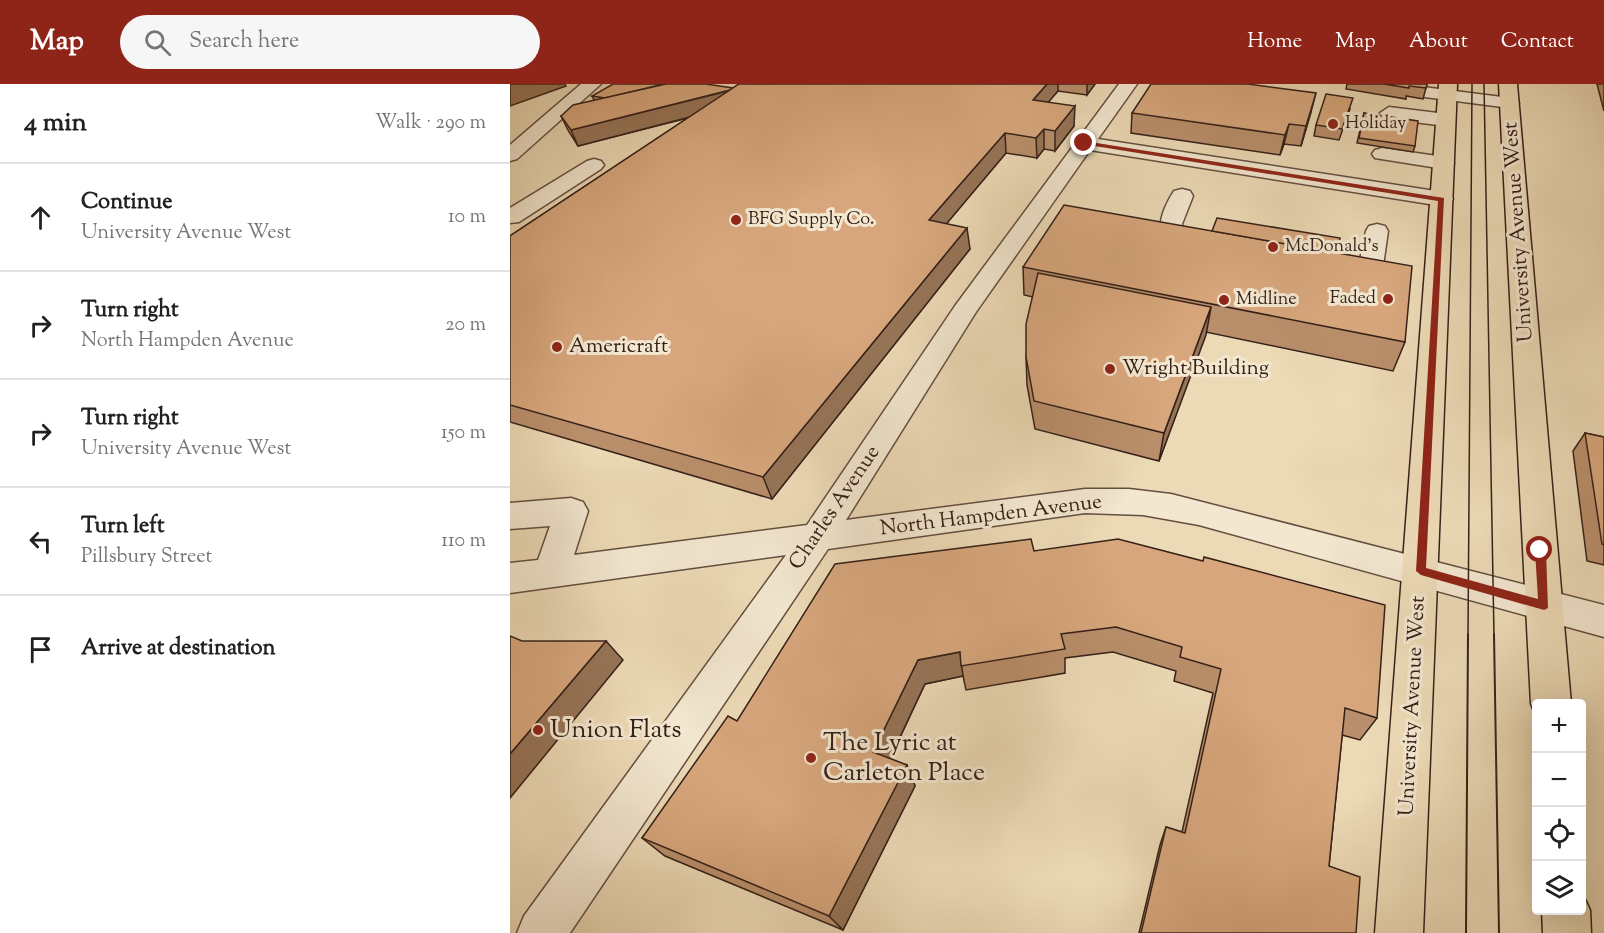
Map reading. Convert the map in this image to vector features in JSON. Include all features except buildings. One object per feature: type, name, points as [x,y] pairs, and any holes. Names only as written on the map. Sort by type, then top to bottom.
[{"type":"main road","name":"University Avenue West","points":[[1399,933],[1448,89]]},
{"type":"main road","name":"University Avenue West","points":[[1509,94],[1551,699]]},
{"type":"main road","points":[[1566,915],[1567,933]]},
{"type":"street","points":[[510,155],[592,84]]},
{"type":"street","name":"Charles Avenue","points":[[541,933],[816,539],[964,311],[1128,84]]},
{"type":"street","points":[[1423,92],[1448,89],[1509,94]]},
{"type":"street","points":[[1388,118],[1407,125]]},
{"type":"street","points":[[1368,120],[1388,118],[1446,120]]},
{"type":"street","points":[[1084,143],[1442,200]]},
{"type":"street","points":[[1376,188],[1383,149],[1444,163]]},
{"type":"street","points":[[510,217],[594,165]]},
{"type":"street","points":[[1180,200],[1169,224],[1171,237],[1190,248],[1217,253]]},
{"type":"street","points":[[1315,271],[1349,277],[1362,277],[1370,273],[1377,231]]},
{"type":"street","name":"North Hampden Avenue","points":[[510,578],[816,539],[1085,501],[1120,500],[1157,503],[1190,510],[1604,621]]},
{"type":"street","points":[[510,516],[571,511],[551,573]]},
{"type":"tram line","points":[[1468,636],[1472,84]]},
{"type":"tram line","points":[[1484,84],[1494,636]]},
{"type":"tram line","points":[[1466,933],[1468,634]]},
{"type":"tram line","points":[[1494,634],[1499,933]]},
{"type":"place","name":"Holiday","points":[[1333,124]]},
{"type":"place","name":"BFG Supply Co.","points":[[736,220]]},
{"type":"place","name":"McDonald's","points":[[1273,247]]},
{"type":"place","name":"Faded","points":[[1388,299]]},
{"type":"place","name":"Midline","points":[[1224,300]]},
{"type":"place","name":"Americraft","points":[[557,347]]},
{"type":"place","name":"Wright Building","points":[[1110,369]]},
{"type":"place","name":"Union Flats","points":[[538,730]]},
{"type":"place","name":"The Lyric at Carleton Place","points":[[811,758]]},
{"type":"route","points":[[1084,143],[1442,200],[1421,571],[1544,605],[1540,550]]}]
